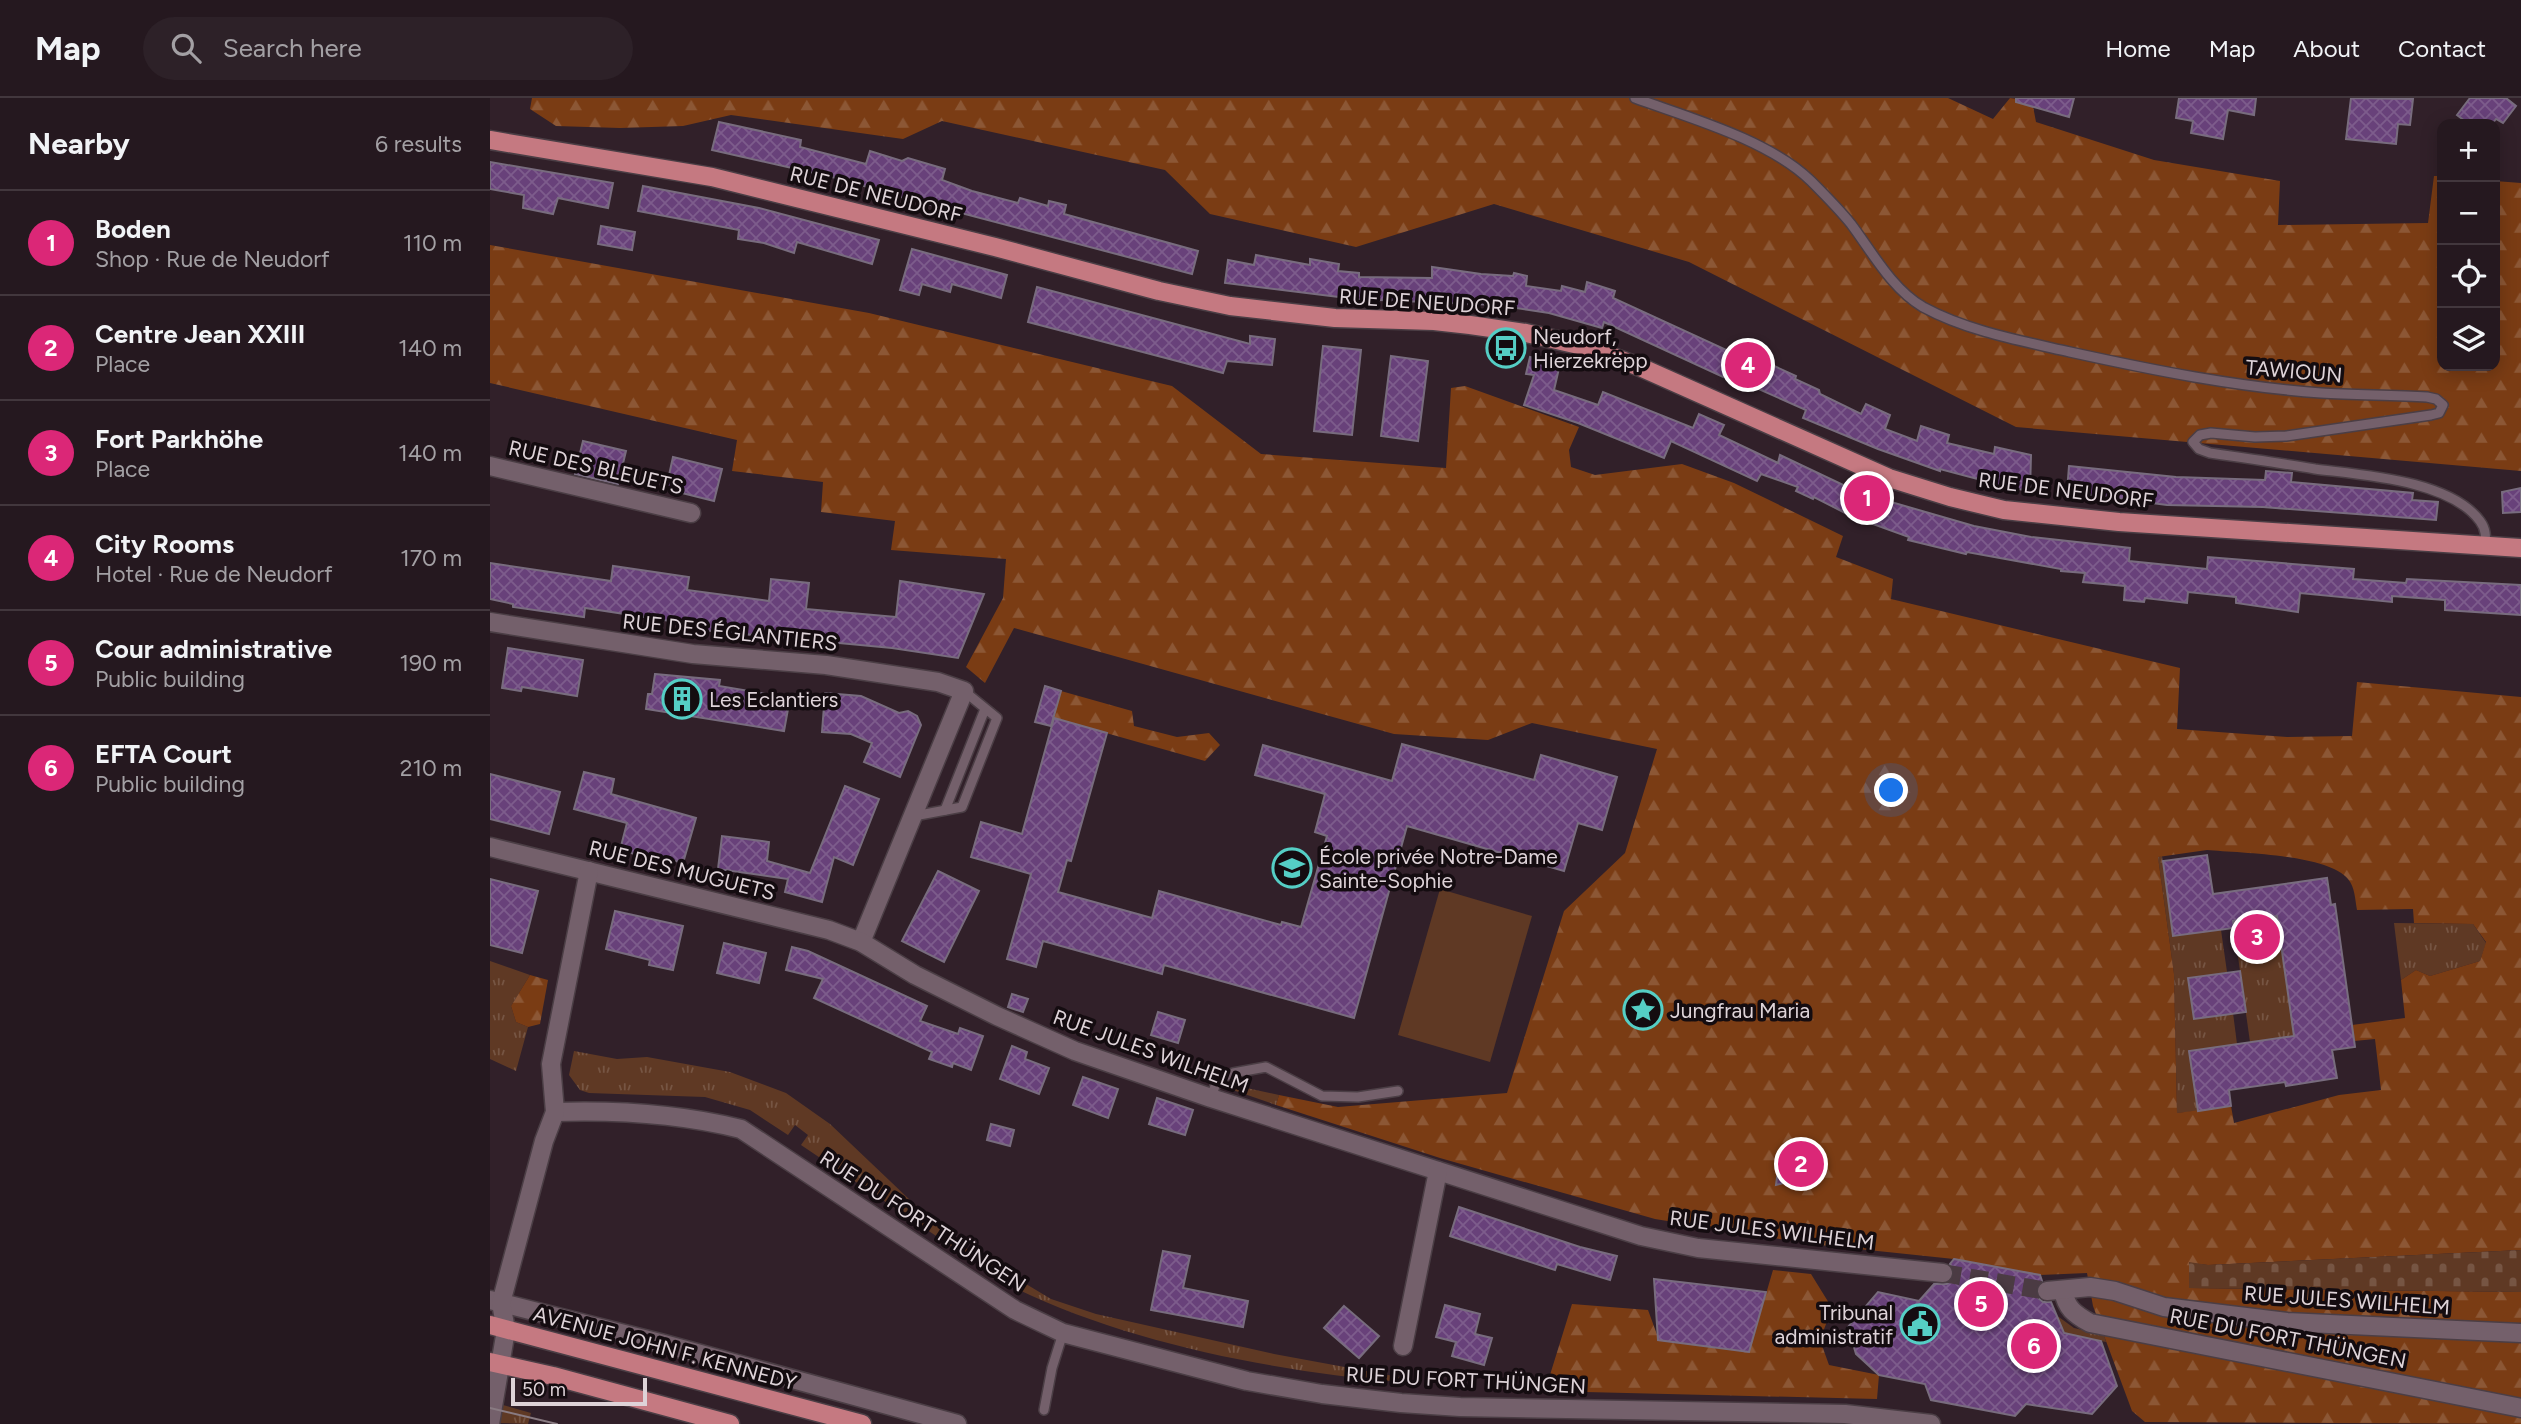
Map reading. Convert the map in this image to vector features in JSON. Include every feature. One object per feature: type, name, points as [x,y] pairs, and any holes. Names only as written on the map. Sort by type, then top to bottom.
[{"type":"main road","name":"RUE DE NEUDORF","points":[[490,140],[712,177],[968,240],[1159,291],[1230,306],[1324,317],[1470,325],[1526,333],[1583,346],[1640,367],[1889,478],[2004,510],[2119,522],[2517,548]]},
{"type":"main road","name":"AVENUE JOHN F. KENNEDY","points":[[498,1328],[862,1424]]},
{"type":"main road","points":[[495,1363],[730,1424]]},
{"type":"street","name":"RUE DES BLEUETS","points":[[490,466],[691,513]]},
{"type":"street","name":"RUE DES ÉGLANTIERS","points":[[490,622],[693,654],[826,665],[938,682],[964,691]]},
{"type":"street","points":[[862,942],[964,691]]},
{"type":"street","name":"RUE DES MUGUETS","points":[[490,847],[808,924],[862,942]]},
{"type":"street","points":[[490,1424],[498,1328],[494,1306],[555,1112],[551,1064],[589,872]]},
{"type":"street","name":"RUE JULES WILHELM","points":[[862,942],[915,975],[1075,1051],[1211,1098],[1641,1236],[1686,1245],[1943,1273]]},
{"type":"street","name":"RUE DU FORT THÜNGEN","points":[[555,1112],[704,1120],[741,1129],[1015,1310],[1063,1333],[1247,1381],[1322,1394],[1401,1403],[1627,1418],[1847,1419],[1931,1424]]},
{"type":"street","points":[[1403,1346],[1438,1171]]},
{"type":"street","name":"RUE JULES WILHELM","points":[[2055,1291],[2091,1287],[2164,1307],[2287,1322],[2521,1332]]},
{"type":"street","name":"RUE DU FORT THÜNGEN","points":[[2055,1291],[2076,1315],[2090,1322],[2521,1408]]},
{"type":"street","name":"AVENUE JOHN F. KENNEDY","points":[[494,1306],[817,1385],[957,1424]]},
{"type":"street","name":"AVENUE JOHN F. KENNEDY","points":[[817,1385],[828,1415]]},
{"type":"lane","name":"TAWIOUN","points":[[1635,98],[1765,149],[1808,179],[1848,220],[1903,293],[1924,307],[1970,326],[2111,360],[2231,382],[2320,393],[2437,399],[2443,405],[2439,412],[2431,415],[2286,436],[2255,437],[2211,433],[2200,435],[2193,442],[2199,449],[2210,453],[2389,479],[2449,497],[2481,522],[2486,534],[2486,546]]},
{"type":"lane","points":[[914,816],[962,807],[997,718],[964,691]]},
{"type":"lane","points":[[945,810],[985,709]]},
{"type":"lane","points":[[1211,1098],[1217,1080],[1233,1073],[1266,1067],[1322,1096],[1358,1097],[1398,1091]]},
{"type":"lane","points":[[1044,1410],[1052,1368],[1063,1333]]},
{"type":"green space","points":[[532,98],[1948,98],[1993,119],[2010,98],[2032,101],[2036,122],[2154,160],[2280,181],[2278,225],[2428,223],[2434,176],[2437,176],[2437,371],[2500,371],[2500,181],[2521,183],[2521,471],[2016,427],[1689,262],[1494,204],[1356,247],[1210,214],[1165,170],[942,121],[903,139],[731,115],[683,126],[556,126],[530,109]]},
{"type":"green space","points":[[490,245],[869,313],[1172,386],[1261,454],[1446,468],[1451,388],[1465,386],[1579,427],[1569,450],[1571,467],[1595,475],[1682,464],[1734,483],[1843,536],[1836,557],[1893,579],[1891,599],[2180,668],[2177,729],[2287,737],[2352,736],[2357,682],[2521,697],[2521,1250],[2208,1265],[2190,1263],[2189,1288],[2521,1292],[2521,1424],[2145,1422],[2132,1411],[2093,1306],[2087,1273],[2040,1275],[1954,1259],[1811,1244],[1655,1219],[1440,1158],[1276,1105],[1279,1095],[1338,1107],[1507,1093],[1564,911],[1625,853],[1657,749],[1532,723],[1488,740],[1394,734],[1014,628],[985,683],[966,667],[1003,598],[1006,559],[891,550],[895,521],[821,512],[823,482],[732,471],[737,440],[490,383]],"holes":[[[2207,850],[2282,856],[2322,864],[2348,879],[2357,910],[2413,909],[2414,923],[2473,924],[2486,942],[2480,961],[2430,976],[2416,970],[2401,980],[2405,1018],[2352,1025],[2354,1041],[2375,1039],[2381,1090],[2339,1095],[2234,1123],[2231,1106],[2177,1113],[2174,974],[2158,857]]]},
{"type":"green space","points":[[1061,691],[1132,711],[1134,726],[1177,737],[1209,733],[1220,745],[1205,761],[1053,718]]},
{"type":"green space","points":[[2162,856],[2173,936],[2213,931],[2220,923],[2227,972],[2188,979],[2194,1019],[2233,1013],[2237,1044],[2189,1051],[2198,1111],[2177,1113],[2174,974],[2158,857]]},
{"type":"green space","points":[[1440,889],[1532,916],[1490,1062],[1398,1035]]},
{"type":"green space","points":[[2277,916],[2294,1036],[2250,1042],[2233,921]]},
{"type":"green space","points":[[2394,923],[2473,924],[2486,943],[2480,961],[2430,976],[2416,970],[2401,980]]},
{"type":"green space","points":[[490,961],[530,975],[511,1006],[516,1022],[528,1027],[516,1071],[490,1059]]},
{"type":"green space","points":[[530,975],[548,980],[540,1024],[528,1027],[516,1022],[511,1006]]},
{"type":"green space","points":[[574,1051],[617,1059],[647,1057],[730,1072],[786,1093],[830,1124],[951,1239],[1051,1299],[1096,1314],[1274,1354],[1399,1377],[1399,1382],[1301,1370],[1199,1351],[1100,1323],[1053,1305],[1009,1285],[801,1145],[808,1135],[795,1125],[788,1135],[750,1110],[705,1097],[589,1093],[580,1090],[569,1075]]},
{"type":"green space","points":[[1228,1084],[1279,1095],[1276,1105],[1227,1088]]},
{"type":"green space","points":[[2521,1250],[2521,1292],[2189,1288],[2189,1262],[2208,1265]]},
{"type":"green space","points":[[1773,1270],[1811,1274],[1832,1308],[1820,1340],[1829,1365],[1879,1375],[1877,1399],[1545,1391],[1572,1304],[1648,1310],[1659,1340],[1749,1352]]},
{"type":"green space","points":[[2056,1315],[2074,1328],[2104,1335],[2106,1342],[2064,1333]]},
{"type":"green space","points":[[503,1405],[531,1413],[528,1424],[500,1423]]},
{"type":"building","points":[[2016,98],[2074,98],[2069,117],[2016,102]]},
{"type":"building","points":[[2179,98],[2256,98],[2254,115],[2228,110],[2223,139],[2191,133],[2193,121],[2176,118]]},
{"type":"building","points":[[2351,98],[2413,99],[2410,125],[2398,124],[2396,144],[2346,139]]},
{"type":"building","points":[[2470,98],[2506,98],[2516,106],[2503,123],[2500,119],[2462,119],[2457,115]]},
{"type":"building","points":[[719,122],[801,140],[800,147],[866,164],[870,151],[902,161],[908,158],[945,169],[942,180],[1018,203],[1020,198],[1048,206],[1049,201],[1066,205],[1064,214],[1198,251],[1192,274],[845,180],[712,150]]},
{"type":"building","points":[[490,162],[613,183],[608,208],[558,198],[553,214],[523,208],[524,195],[490,189]]},
{"type":"building","points":[[643,186],[759,208],[879,240],[872,264],[797,242],[794,253],[764,243],[738,239],[739,230],[638,211]]},
{"type":"building","points":[[601,226],[635,232],[632,250],[598,244]]},
{"type":"building","points":[[912,249],[1007,275],[1001,298],[952,284],[950,292],[922,284],[919,295],[900,290]]},
{"type":"building","points":[[1256,255],[1310,265],[1310,259],[1339,264],[1338,271],[1359,273],[1359,277],[1432,278],[1432,267],[1481,274],[1513,276],[1514,273],[1527,276],[1526,286],[1561,291],[1562,286],[1585,292],[1587,282],[1615,291],[1613,298],[1737,355],[1744,341],[1765,352],[1761,360],[1796,376],[1795,379],[1819,390],[1820,394],[1861,414],[1866,404],[1890,415],[1885,429],[1917,441],[1921,426],[1949,435],[1947,443],[1994,454],[1995,447],[2031,455],[2030,491],[1940,471],[1878,449],[1803,418],[1806,410],[1754,387],[1756,381],[1727,367],[1723,377],[1604,322],[1602,328],[1549,313],[1497,305],[1355,299],[1225,283],[1228,260],[1254,265]]},
{"type":"building","points":[[1037,287],[1250,344],[1250,336],[1275,339],[1272,365],[1227,361],[1223,373],[1028,322]]},
{"type":"building","points":[[1323,346],[1361,350],[1352,435],[1314,431]]},
{"type":"building","points":[[1391,356],[1428,361],[1418,441],[1381,436]]},
{"type":"building","points":[[1530,357],[1560,364],[1554,390],[1598,405],[1603,392],[1693,428],[1699,414],[1724,425],[1719,435],[1778,463],[1780,455],[1860,493],[1974,526],[2031,537],[2130,548],[2129,561],[2207,569],[2208,557],[2354,569],[2353,579],[2406,583],[2407,579],[2521,585],[2521,615],[2445,610],[2445,600],[2392,596],[2392,602],[2300,593],[2298,612],[2236,603],[2236,597],[2188,592],[2187,603],[2145,598],[2144,602],[2124,600],[2125,586],[2083,582],[2085,573],[2061,571],[1967,552],[1966,554],[1908,540],[1909,537],[1851,516],[1796,491],[1798,487],[1761,474],[1757,481],[1671,441],[1664,458],[1578,423],[1524,405],[1534,375],[1526,374]]},
{"type":"building","points":[[583,441],[626,451],[618,484],[575,474]]},
{"type":"building","points":[[673,457],[722,469],[714,501],[666,489]]},
{"type":"building","points":[[2069,466],[2176,477],[2265,480],[2266,471],[2292,473],[2291,482],[2413,493],[2412,500],[2438,502],[2436,520],[2263,507],[2167,505],[2067,492]]},
{"type":"building","points":[[2521,488],[2521,512],[2503,513],[2502,492]]},
{"type":"building","points":[[490,563],[611,581],[613,566],[689,577],[687,590],[769,601],[771,579],[809,583],[806,609],[896,617],[900,581],[984,594],[958,658],[892,648],[702,630],[703,626],[585,608],[584,617],[513,607],[513,604],[490,599]]},
{"type":"building","points":[[508,648],[583,660],[577,696],[522,687],[521,691],[502,688]]},
{"type":"building","points":[[655,674],[720,680],[719,686],[790,698],[784,731],[646,709]]},
{"type":"building","points":[[1045,686],[1061,691],[1051,726],[1035,722]]},
{"type":"building","points":[[825,693],[861,696],[899,713],[908,711],[917,716],[921,725],[900,777],[864,762],[872,743],[851,734],[822,732]]},
{"type":"building","points":[[1054,718],[1107,733],[1071,861],[1067,860],[1058,892],[1152,918],[1159,891],[1281,925],[1282,922],[1301,927],[1327,836],[1315,832],[1325,794],[1255,775],[1263,745],[1392,781],[1402,744],[1534,780],[1541,755],[1617,777],[1602,830],[1578,823],[1564,871],[1407,826],[1354,1018],[1164,965],[1162,974],[1043,941],[1036,967],[1007,959],[1031,874],[971,857],[981,822],[1022,834]]},
{"type":"building","points":[[584,772],[614,779],[611,794],[696,818],[683,863],[654,855],[653,859],[620,850],[627,823],[574,809]]},
{"type":"building","points":[[490,774],[560,792],[549,834],[490,819]]},
{"type":"building","points":[[845,786],[879,799],[853,865],[834,857],[822,902],[785,892],[788,879],[718,869],[722,836],[769,842],[767,861],[810,873]]},
{"type":"building","points":[[2207,855],[2213,894],[2327,878],[2331,905],[2335,904],[2355,1047],[2332,1050],[2337,1078],[2286,1086],[2285,1082],[2229,1090],[2231,1106],[2198,1111],[2189,1051],[2294,1036],[2277,916],[2233,921],[2234,928],[2173,936],[2163,861]]},
{"type":"building","points":[[938,871],[979,891],[944,962],[902,941]]},
{"type":"building","points":[[490,879],[538,891],[522,953],[490,945]]},
{"type":"building","points":[[615,911],[683,926],[673,970],[649,965],[650,960],[606,949]]},
{"type":"building","points":[[724,943],[766,953],[759,983],[717,973]]},
{"type":"building","points":[[792,947],[808,951],[927,1006],[920,1021],[958,1034],[960,1028],[983,1036],[971,1070],[953,1063],[952,1067],[929,1059],[932,1052],[814,998],[823,979],[786,970]]},
{"type":"building","points":[[2240,971],[2246,1012],[2194,1019],[2188,978]]},
{"type":"building","points":[[1012,994],[1028,999],[1023,1012],[1008,1007]]},
{"type":"building","points":[[1158,1012],[1185,1020],[1178,1043],[1151,1035]]},
{"type":"building","points":[[1012,1046],[1027,1052],[1025,1059],[1049,1068],[1039,1094],[1000,1079]]},
{"type":"building","points":[[1083,1077],[1118,1089],[1108,1118],[1073,1105]]},
{"type":"building","points":[[1157,1098],[1193,1110],[1185,1135],[1149,1124]]},
{"type":"building","points":[[991,1124],[1014,1130],[1010,1146],[987,1140]]},
{"type":"building","points":[[1780,1156],[1822,1157],[1826,1172],[1776,1185]]},
{"type":"building","points":[[1459,1207],[1580,1247],[1617,1256],[1610,1280],[1557,1264],[1555,1270],[1450,1236]]},
{"type":"building","points":[[1163,1251],[1190,1256],[1183,1288],[1248,1301],[1243,1327],[1151,1310]]},
{"type":"building","points":[[1954,1259],[2040,1275],[2042,1281],[2036,1287],[2037,1297],[2043,1302],[2051,1302],[2064,1333],[2101,1341],[2117,1386],[2092,1414],[2026,1404],[2015,1416],[1931,1400],[1925,1384],[1879,1375],[1856,1354],[1848,1327],[1878,1292],[1919,1301],[1934,1284],[1947,1284],[1952,1280],[1954,1273],[1950,1264]]},
{"type":"building","points":[[1654,1279],[1766,1292],[1749,1352],[1658,1340]]},
{"type":"building","points":[[1445,1305],[1480,1314],[1475,1334],[1492,1338],[1484,1365],[1452,1356],[1456,1342],[1436,1337]]},
{"type":"building","points":[[1344,1306],[1379,1336],[1359,1358],[1324,1328]]},
{"type":"tunnel","points":[[1943,1273],[2047,1291]]},
{"type":"tram line","points":[[490,1408],[557,1424]]},
{"type":"place","name":"Neudorf, Hierzekrëpp","points":[[1506,348]]},
{"type":"place","name":"City Rooms","points":[[1748,365]]},
{"type":"place","name":"Boden","points":[[1867,498]]},
{"type":"place","name":"Les Eclantiers","points":[[682,699]]},
{"type":"place","name":"École privée Notre-Dame Sainte-Sophie","points":[[1292,868]]},
{"type":"place","name":"Fort Parkhöhe","points":[[2257,937]]},
{"type":"place","name":"Jungfrau Maria","points":[[1643,1010]]},
{"type":"place","name":"Centre Jean XXIII","points":[[1801,1164]]},
{"type":"place","name":"Cour administrative","points":[[1981,1304]]},
{"type":"place","name":"Tribunal administratif","points":[[1920,1324]]},
{"type":"place","name":"EFTA Court","points":[[2034,1346]]}]
